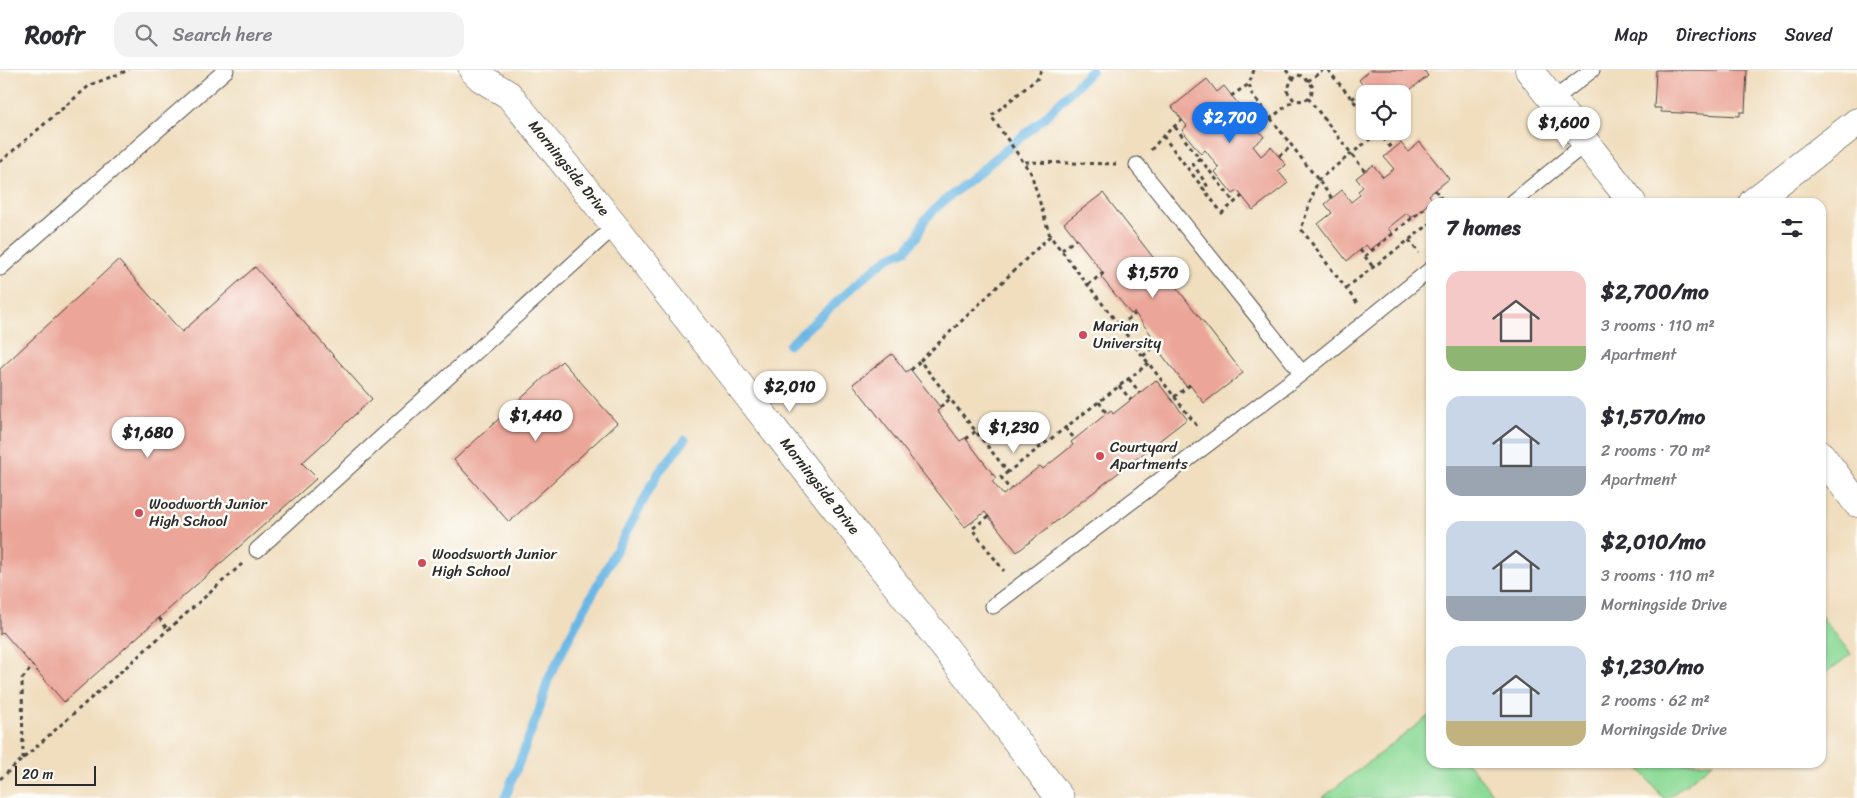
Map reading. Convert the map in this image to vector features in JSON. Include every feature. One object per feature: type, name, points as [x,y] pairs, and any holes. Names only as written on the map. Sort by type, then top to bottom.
[{"type":"street","name":"Morningside Drive","points":[[473,70],[481,78],[509,95],[615,226],[926,622],[1060,798]]},
{"type":"street","points":[[1529,70],[1629,198]]},
{"type":"street","points":[[1758,198],[1857,122]]},
{"type":"street","points":[[1826,462],[1857,503]]},
{"type":"lane","points":[[0,268],[226,70]]},
{"type":"lane","points":[[1553,100],[1592,70]]},
{"type":"lane","points":[[1517,198],[1586,143]]},
{"type":"lane","points":[[1138,165],[1302,373]]},
{"type":"lane","points":[[257,550],[615,226]]},
{"type":"lane","points":[[994,606],[1302,373],[1426,273]]},
{"type":"path","points":[[0,162],[90,85],[129,70]]},
{"type":"path","points":[[1041,70],[1038,78],[992,116],[1031,173],[1050,236],[1210,443]]},
{"type":"path","points":[[1254,70],[1249,84],[1252,94],[1332,198]]},
{"type":"path","points":[[1286,70],[1293,79]]},
{"type":"path","points":[[1308,81],[1323,70]]},
{"type":"path","points":[[1328,70],[1356,104]]},
{"type":"path","points":[[1257,129],[1294,100],[1304,101],[1311,96],[1313,87],[1305,77],[1298,75],[1291,81],[1287,91],[1294,100]]},
{"type":"path","points":[[1231,96],[1249,84]]},
{"type":"path","points":[[1352,99],[1356,96]]},
{"type":"path","points":[[1308,98],[1365,172]]},
{"type":"path","points":[[1024,162],[1138,165],[1163,136],[1182,120]]},
{"type":"path","points":[[1175,127],[1234,202]]},
{"type":"path","points":[[1163,136],[1222,213],[1242,196]]},
{"type":"path","points":[[1369,140],[1318,180],[1301,228],[1369,320]]},
{"type":"path","points":[[1385,140],[1393,150]]},
{"type":"path","points":[[1279,156],[1292,146]]},
{"type":"path","points":[[1200,158],[1193,164],[1208,187],[1204,190]]},
{"type":"path","points":[[1434,190],[1440,196],[1438,198]]},
{"type":"path","points":[[1365,256],[1426,208]]},
{"type":"path","points":[[1346,288],[1426,227]]},
{"type":"path","points":[[910,370],[1050,236]]},
{"type":"path","points":[[1062,250],[1076,239]]},
{"type":"path","points":[[1360,250],[1373,267]]},
{"type":"path","points":[[1088,285],[1103,273]]},
{"type":"path","points":[[1120,326],[1135,314]]},
{"type":"path","points":[[1143,356],[1158,344]]},
{"type":"path","points":[[920,361],[1008,472]]},
{"type":"path","points":[[1010,490],[1001,478],[1149,364]]},
{"type":"path","points":[[1129,379],[1140,393]]},
{"type":"path","points":[[1174,397],[1190,385]]},
{"type":"path","points":[[1119,386],[1131,400]]},
{"type":"path","points":[[940,407],[950,399]]},
{"type":"path","points":[[1098,402],[1107,414]]},
{"type":"path","points":[[1066,428],[1074,439]]},
{"type":"path","points":[[966,439],[976,431]]},
{"type":"path","points":[[989,516],[972,529],[1017,588]]},
{"type":"path","points":[[0,780],[257,550]]},
{"type":"path","points":[[159,618],[168,630]]},
{"type":"path","points":[[23,759],[22,679],[33,666]]},
{"type":"green space","points":[[1826,622],[1851,654],[1826,673]]},
{"type":"green space","points":[[1426,718],[1426,768],[1472,768],[1496,798],[1322,798]]},
{"type":"green space","points":[[1639,768],[1707,768],[1668,798],[1663,798]]},
{"type":"building","points":[[1370,70],[1424,70],[1428,76],[1411,89],[1411,85],[1363,85],[1359,80]]},
{"type":"building","points":[[1656,70],[1747,70],[1745,112],[1740,112],[1740,116],[1661,112],[1661,108],[1654,108]]},
{"type":"building","points":[[1207,79],[1217,92],[1224,86],[1239,105],[1228,113],[1236,123],[1239,121],[1243,126],[1250,120],[1264,137],[1253,146],[1261,156],[1271,147],[1286,165],[1278,171],[1288,183],[1253,210],[1238,191],[1233,194],[1215,172],[1219,168],[1205,150],[1201,154],[1182,130],[1187,126],[1172,107]]},
{"type":"building","points":[[1420,142],[1449,179],[1429,195],[1431,198],[1426,198],[1426,206],[1411,218],[1407,213],[1388,228],[1392,233],[1370,250],[1366,245],[1347,261],[1318,224],[1332,213],[1325,204],[1342,190],[1351,202],[1360,195],[1358,191],[1363,187],[1356,178],[1373,165],[1383,177],[1394,169],[1384,157],[1401,143],[1408,152]]},
{"type":"building","name":"Courtyard Apartments","points":[[1103,193],[1243,373],[1204,403],[1189,384],[1186,386],[1156,347],[1159,345],[1134,312],[1131,314],[1101,277],[1104,274],[1064,223]]},
{"type":"building","name":"Woodworth Junior High School","points":[[118,260],[182,332],[255,267],[372,399],[302,463],[317,478],[64,702],[3,632],[0,635],[0,369]]},
{"type":"building","name":"Courtyard Apartments","points":[[892,354],[906,372],[910,369],[941,408],[937,411],[960,441],[966,439],[996,478],[992,481],[1003,495],[1040,466],[1043,469],[1073,445],[1071,442],[1111,410],[1113,414],[1156,380],[1187,419],[1017,552],[985,512],[965,527],[853,384]]},
{"type":"building","points":[[562,361],[617,423],[509,522],[454,460]]},
{"type":"waterway","points":[[789,345],[870,272],[888,258],[906,250],[917,237],[924,221],[938,206],[1043,119],[1092,70]]},
{"type":"waterway","points":[[505,798],[538,714],[548,680],[576,624],[659,472],[685,440]]},
{"type":"place","name":"Marian University","points":[[1083,335]]},
{"type":"place","name":"Courtyard Apartments","points":[[1100,456]]},
{"type":"place","name":"Woodworth Junior High School","points":[[139,513]]},
{"type":"place","name":"Woodsworth Junior High School","points":[[422,563]]}]
